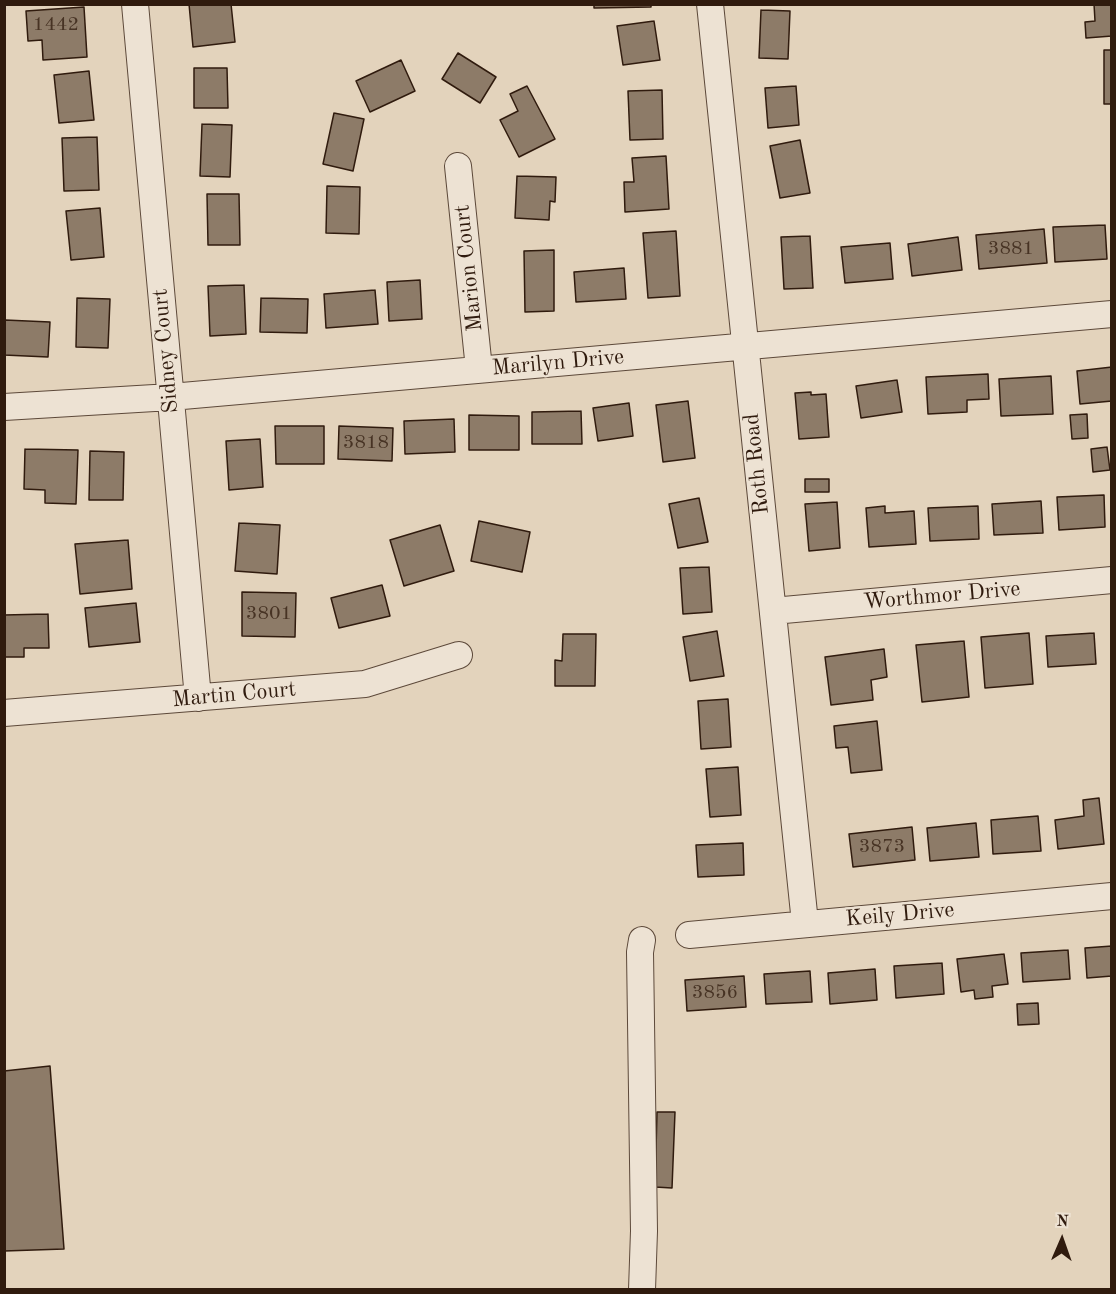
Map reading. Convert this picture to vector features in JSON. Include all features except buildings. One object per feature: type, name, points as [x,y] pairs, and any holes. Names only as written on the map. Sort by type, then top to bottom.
[{"type":"street","name":"Sidney Court","points":[[135,4],[198,698]]},
{"type":"street","name":"Roth Road","points":[[710,4],[805,923]]},
{"type":"street","name":"Marion Court","points":[[458,166],[479,369]]},
{"type":"street","name":"Marilyn Drive","points":[[4,407],[171,397],[1112,314]]},
{"type":"street","name":"Worthmor Drive","points":[[773,611],[1112,580]]},
{"type":"street","name":"Martin Court","points":[[4,713],[365,684],[459,655]]},
{"type":"street","name":"Keily Drive","points":[[689,935],[1112,896]]},
{"type":"street","points":[[642,940],[640,952],[644,1231],[642,1290]]}]
